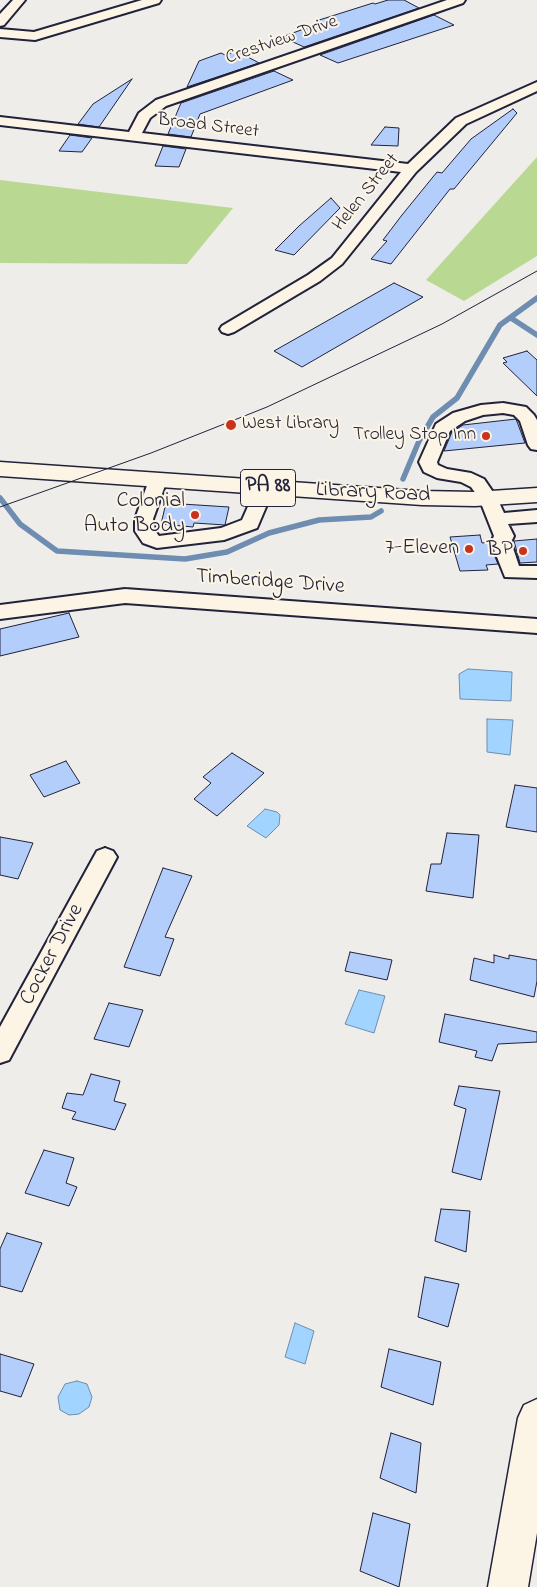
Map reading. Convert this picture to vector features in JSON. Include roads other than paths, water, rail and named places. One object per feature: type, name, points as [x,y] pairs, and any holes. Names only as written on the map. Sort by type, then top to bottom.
[{"type":"main road","name":"Library Road","points":[[0,469],[422,498],[488,498],[537,495]]},
{"type":"main road","points":[[508,1587],[537,1418]]},
{"type":"street","points":[[0,22],[19,0]]},
{"type":"street","points":[[0,33],[35,36],[155,0]]},
{"type":"street","name":"Crestview Drive","points":[[133,137],[144,116],[161,103],[458,0]]},
{"type":"street","name":"Helen Street","points":[[228,328],[314,278],[337,261],[411,169],[461,121],[537,86]]},
{"type":"street","name":"Broad Street","points":[[0,121],[411,169]]},
{"type":"street","points":[[537,445],[528,419],[520,410],[503,408],[481,410],[459,417],[442,428],[428,462],[430,468],[443,474],[465,476],[478,483],[488,498],[504,536],[501,542],[512,572],[537,572]]},
{"type":"street","points":[[158,480],[144,519],[145,531],[150,539],[157,542],[224,534],[250,524],[265,488]]},
{"type":"street","points":[[497,519],[537,516]]},
{"type":"street","name":"Timberidge Drive","points":[[0,612],[125,596],[537,626]]},
{"type":"street","name":"Cocker Drive","points":[[0,1052],[105,857]]},
{"type":"water","points":[[468,669],[512,672],[511,701],[460,699],[459,674]]},
{"type":"water","points":[[487,719],[513,720],[510,755],[487,752]]},
{"type":"water","points":[[265,809],[277,812],[280,815],[279,825],[266,838],[247,826]]},
{"type":"water","points":[[359,990],[385,996],[374,1033],[345,1024]]},
{"type":"water","points":[[295,1323],[314,1331],[305,1364],[285,1357]]},
{"type":"water","points":[[77,1381],[87,1384],[92,1397],[89,1407],[79,1414],[69,1415],[60,1410],[58,1397],[65,1384]]},
{"type":"waterway","points":[[403,479],[419,441],[433,417],[457,398],[500,325],[537,298]]},
{"type":"waterway","points":[[511,318],[537,335]]},
{"type":"waterway","points":[[0,498],[20,524],[57,551],[185,559],[227,552],[269,533],[319,520],[371,517],[381,511]]},
{"type":"tram line","points":[[0,507],[151,453],[267,407],[442,324],[537,271]]},
{"type":"place","name":"West Library","points":[[231,425]]},
{"type":"place","name":"Trolley Stop Inn","points":[[486,436]]},
{"type":"place","name":"Colonial Auto Body","points":[[195,515]]},
{"type":"place","name":"7-Eleven","points":[[469,549]]},
{"type":"place","name":"BP","points":[[523,551]]}]
